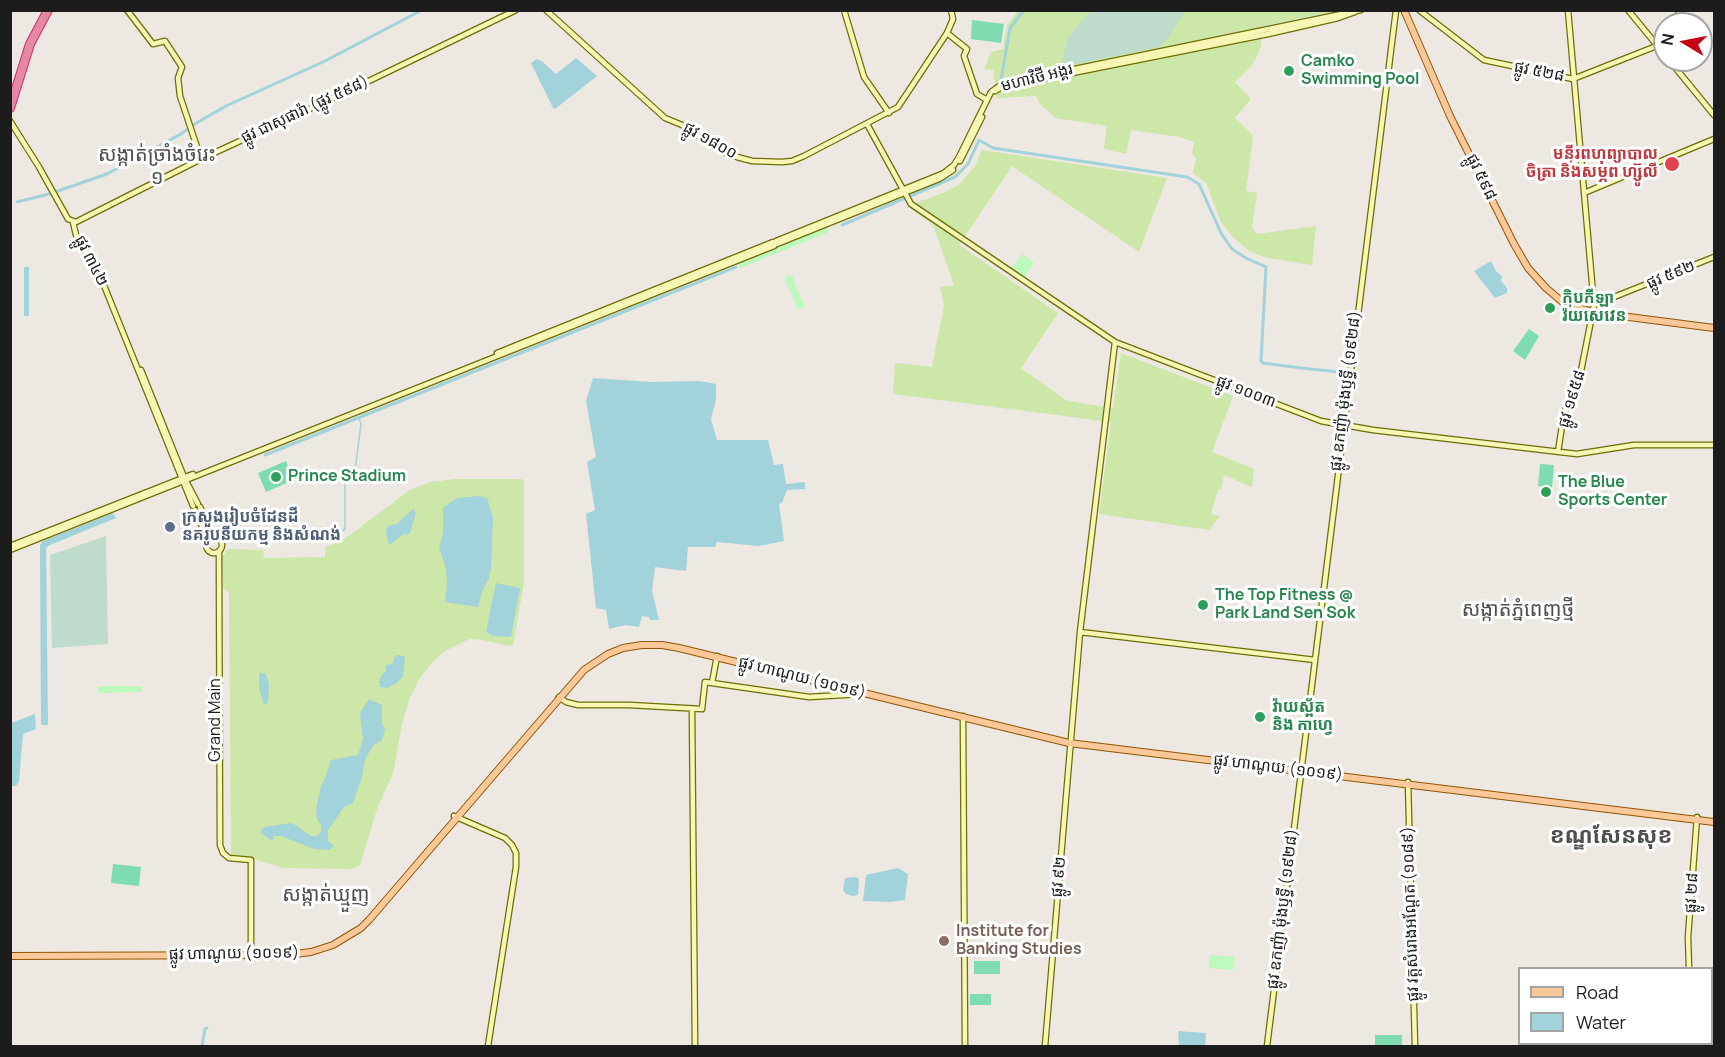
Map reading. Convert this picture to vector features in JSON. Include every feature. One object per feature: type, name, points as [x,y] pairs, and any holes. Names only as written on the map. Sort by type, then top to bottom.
[{"type":"highway","points":[[10,102],[27,48],[46,10]]},
{"type":"highway","points":[[10,108],[27,48]]},
{"type":"main road","points":[[126,10],[154,45],[162,40],[165,41],[182,67],[178,78],[180,96],[200,157]]},
{"type":"main road","name":"ផ្លូវ ជាសុផារ៉ា (ផ្លូវ ៥៩៨)","points":[[229,144],[510,10]]},
{"type":"main road","name":"ផ្លូវ ជាសុផារ៉ា (ផ្លូវ ៥៩៨)","points":[[74,221],[78,222],[200,157],[344,93],[516,10]]},
{"type":"main road","name":"ផ្លូវ ១៨០០","points":[[546,10],[662,116],[682,125],[725,153],[741,159],[769,162],[792,161],[889,113],[900,104],[947,33],[953,19],[951,10]]},
{"type":"main road","points":[[844,10],[864,76],[889,113]]},
{"type":"main road","name":"ផ្លូវ ៥៩៨","points":[[1404,10],[1453,121],[1521,257],[1528,268],[1561,302],[1570,307],[1594,308],[1714,326]]},
{"type":"main road","name":"ផ្លូវ ៥២៨","points":[[1419,10],[1486,61],[1573,79],[1653,47]]},
{"type":"main road","name":"ផ្លូវ ១៩៥៨","points":[[1558,452],[1564,413],[1580,376],[1594,308],[1568,10]]},
{"type":"main road","points":[[1628,10],[1653,40]]},
{"type":"main road","name":"មហាវិថី អង្គរ","points":[[10,548],[775,243],[905,195],[953,170],[963,157],[993,91],[1006,84],[1338,18],[1358,11]]},
{"type":"main road","name":"ផ្លូវ ឧកញ៉ា ម៉ុងឫទ្ធី (១៩២៨)","points":[[1267,1047],[1396,11]]},
{"type":"main road","points":[[947,33],[967,49],[964,56],[977,94],[988,101]]},
{"type":"main road","points":[[1679,72],[1714,115]]},
{"type":"main road","points":[[10,119],[22,135],[68,219],[74,221]]},
{"type":"main road","name":"ផ្លូវ ១០០៣","points":[[867,124],[905,195],[1115,342],[1321,421],[1577,454],[1646,444],[1714,445]]},
{"type":"main road","points":[[1584,193],[1714,139]]},
{"type":"main road","name":"ផ្លូវ ៣៤២","points":[[74,221],[75,230],[103,275],[184,479],[202,518]]},
{"type":"main road","name":"ផ្លូវ ៥៩២","points":[[1594,308],[1714,257]]},
{"type":"main road","name":"ផ្លូវ ៩២","points":[[1045,1047],[1080,632],[1115,342]]},
{"type":"main road","points":[[202,518],[214,537],[220,539],[222,543],[219,551],[212,553],[207,548],[208,540],[202,518]]},
{"type":"main road","points":[[208,540],[214,537]]},
{"type":"main road","name":"Grand Main","points":[[219,551],[219,840]]},
{"type":"main road","name":"Grand Main","points":[[212,553],[215,557],[219,840]]},
{"type":"main road","points":[[1080,632],[1314,659]]},
{"type":"main road","name":"ផ្លូវ ហាណូយ (១០១៩)","points":[[522,740],[580,670],[607,651],[630,644],[654,642],[679,645],[760,667],[1070,741],[1714,821]]},
{"type":"main road","name":"ផ្លូវ ហាណូយ (១០១៩)","points":[[10,954],[251,954],[310,950],[331,942],[349,933],[368,918],[577,676],[592,663],[623,648],[642,645],[662,645],[717,656]]},
{"type":"main road","points":[[712,683],[717,656]]},
{"type":"main road","points":[[559,698],[578,705],[702,709],[705,682],[809,697],[865,692]]},
{"type":"main road","points":[[692,709],[695,1047]]},
{"type":"main road","points":[[963,716],[965,1047]]},
{"type":"main road","name":"ផ្លូវ វត្តសំរោងអណ្ដែត (១០៨៩)","points":[[1408,783],[1414,1047]]},
{"type":"main road","points":[[456,817],[505,838],[513,845],[516,854],[516,867],[488,1047]]},
{"type":"main road","name":"ផ្លូវ ២៨","points":[[1689,967],[1688,937],[1696,818]]},
{"type":"main road","points":[[219,840],[219,852],[226,859],[235,862],[251,862],[251,954]]},
{"type":"green space","points":[[1098,10],[1185,11],[1169,37],[1159,47],[1061,67],[1068,37],[1088,14]]},
{"type":"green space","points":[[1018,11],[1338,11],[1262,26],[1261,46],[1257,56],[1251,66],[1235,82],[1251,99],[1235,118],[1253,136],[1246,191],[1257,193],[1252,228],[1257,234],[1316,226],[1312,265],[1263,257],[1249,251],[1232,236],[1221,222],[1206,183],[1193,173],[1196,158],[1192,154],[1194,142],[1180,137],[1131,130],[1126,154],[1104,149],[1107,126],[1056,118],[1040,104],[1036,96],[997,98],[993,70],[984,69],[991,52],[1003,49],[1007,25]]},
{"type":"green space","points":[[972,20],[1004,24],[1001,43],[971,39]]},
{"type":"green space","points":[[982,150],[1167,178],[1139,252],[1012,166],[959,245],[1058,313],[1021,368],[1067,401],[1113,408],[1121,353],[1233,396],[1212,452],[1254,469],[1252,487],[1224,475],[1211,514],[1220,516],[1209,530],[1099,514],[1111,422],[893,394],[895,363],[932,367],[944,306],[940,287],[954,285],[933,225],[907,206],[960,184],[975,166]]},
{"type":"green space","points":[[827,227],[829,232],[740,268],[738,263]]},
{"type":"green space","points":[[1022,254],[1034,263],[1024,277],[1011,269]]},
{"type":"green space","points":[[789,275],[792,276],[805,307],[798,310],[785,279]]},
{"type":"green space","points":[[1529,329],[1539,336],[1525,360],[1513,351]]},
{"type":"green space","name":"Prince Stadium","points":[[286,461],[294,480],[266,492],[258,473]]},
{"type":"green space","points":[[1540,464],[1554,465],[1552,488],[1538,486]]},
{"type":"green space","points":[[456,479],[521,479],[524,481],[524,582],[513,645],[469,639],[445,651],[420,678],[410,697],[402,724],[393,774],[378,806],[360,865],[352,869],[283,868],[252,858],[231,855],[229,592],[223,588],[222,557],[228,549],[263,550],[264,558],[325,557],[325,547],[340,542],[410,490],[431,482]]},
{"type":"green space","points":[[106,536],[108,644],[52,648],[50,555]]},
{"type":"green space","points":[[98,686],[142,686],[142,692],[98,693]]},
{"type":"green space","points":[[113,864],[141,867],[139,886],[111,883]]},
{"type":"green space","points":[[1209,955],[1235,957],[1233,970],[1209,968]]},
{"type":"green space","points":[[974,961],[1000,961],[1000,974],[974,974]]},
{"type":"green space","points":[[970,994],[991,994],[991,1005],[970,1005]]},
{"type":"green space","points":[[1375,1035],[1402,1035],[1402,1046],[1375,1046]]},
{"type":"water","points":[[576,58],[597,76],[555,109],[531,63],[537,59],[556,74]]},
{"type":"water","points":[[1491,261],[1496,271],[1502,276],[1501,281],[1507,288],[1507,293],[1495,298],[1474,271]]},
{"type":"water","points":[[24,267],[29,267],[29,316],[24,316]]},
{"type":"water","points":[[593,378],[652,382],[699,381],[716,384],[716,400],[711,419],[717,440],[768,440],[774,465],[783,464],[786,484],[805,482],[805,489],[787,490],[782,503],[779,504],[784,541],[759,546],[717,542],[715,547],[688,547],[686,571],[655,567],[652,591],[659,620],[650,620],[649,617],[642,616],[639,627],[626,625],[609,629],[606,610],[596,608],[586,514],[595,510],[587,462],[596,457],[586,401]]},
{"type":"water","points":[[479,496],[487,498],[493,517],[489,578],[478,607],[445,602],[446,569],[439,547],[443,533],[443,508],[457,498]]},
{"type":"water","points":[[413,509],[416,513],[410,533],[403,534],[391,544],[388,543],[386,530],[388,526],[397,524]]},
{"type":"water","points":[[113,513],[116,518],[46,548],[48,725],[41,725],[40,545],[43,541]]},
{"type":"water","points":[[496,583],[520,588],[511,637],[493,636],[486,632]]},
{"type":"water","points":[[396,655],[405,656],[403,676],[397,683],[387,688],[380,687],[379,682],[382,674],[386,672],[386,665],[392,664]]},
{"type":"water","points":[[259,673],[266,675],[269,684],[268,703],[264,704],[259,689]]},
{"type":"water","points":[[369,699],[382,705],[382,724],[385,729],[382,740],[373,746],[365,759],[362,777],[353,803],[344,807],[328,830],[328,841],[334,846],[330,850],[314,849],[281,836],[274,836],[272,841],[260,832],[264,827],[292,823],[311,836],[317,836],[321,832],[316,809],[321,786],[331,760],[358,755],[363,739],[360,713]]},
{"type":"water","points":[[35,714],[36,729],[23,734],[19,781],[16,786],[11,786],[11,723]]},
{"type":"water","points":[[898,868],[908,874],[905,900],[863,901],[866,875]]},
{"type":"water","points":[[854,877],[859,881],[858,895],[853,896],[846,894],[843,890],[845,878]]},
{"type":"water","points":[[1178,1031],[1206,1033],[1205,1046],[1179,1046]]},
{"type":"waterway","points":[[17,202],[49,194],[107,174],[181,134],[226,106],[325,61],[422,10]]},
{"type":"waterway","points":[[1001,80],[1010,28],[1024,10]]},
{"type":"waterway","points":[[842,225],[955,177],[968,164],[979,140],[993,148],[1187,177],[1199,184],[1221,233],[1232,249],[1266,267],[1261,361],[1348,373]]},
{"type":"waterway","points":[[265,455],[736,267]]},
{"type":"waterway","points":[[267,539],[324,538],[345,529],[345,470],[355,470],[361,424],[359,418]]},
{"type":"waterway","points":[[202,1046],[207,1028]]},
{"type":"place","name":"Camko Swimming Pool","points":[[1289,71]]},
{"type":"place","name":"មន្ទីរពហុព្យាបាល ចិត្រា និងសម្ភព ហ្ស៊ូលី","points":[[1672,164]]},
{"type":"place","name":"ក្លិបកីឡា រ៉យសេវេន","points":[[1550,308]]},
{"type":"place","name":"Prince Stadium","points":[[276,477]]},
{"type":"place","name":"The Blue Sports Center","points":[[1546,492]]},
{"type":"place","name":"ក្រសួងរៀបចំដែនដី នគរូបនីយកម្ម និងសំណង់","points":[[170,527]]},
{"type":"place","name":"The Top Fitness @ Park Land Sen Sok","points":[[1203,605]]},
{"type":"place","name":"វ៉ាយស្ព័ត និង កាហ្វេ","points":[[1260,717]]},
{"type":"place","name":"Institute for Banking Studies","points":[[944,941]]},
{"type":"district","name":"សង្កាត់ច្រាំងចំរេះ ១","points":[[157,166]]},
{"type":"district","name":"សង្កាត់ភ្នំពេញថ្មី","points":[[1518,610]]},
{"type":"district","name":"ខណ្ឌសែនសុខ","points":[[1611,837]]},
{"type":"district","name":"សង្កាត់ឃ្មួញ","points":[[326,895]]}]
